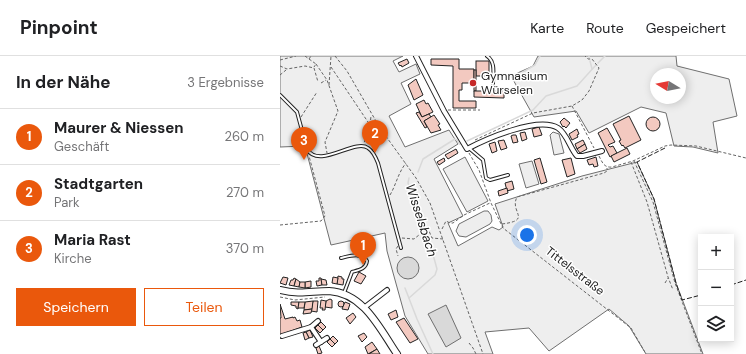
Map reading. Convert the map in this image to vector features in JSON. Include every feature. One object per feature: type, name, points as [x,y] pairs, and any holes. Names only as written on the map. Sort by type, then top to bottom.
[{"type":"main road","points":[[280,290],[301,293],[328,291],[343,294],[358,301],[365,307],[397,354]]},
{"type":"street","points":[[416,56],[444,111],[467,148],[489,138],[538,124],[552,125],[562,132],[577,156],[602,151]]},
{"type":"street","points":[[365,307],[387,290]]},
{"type":"street","points":[[282,336],[311,326],[318,321]]},
{"type":"street","points":[[311,326],[321,342]]},
{"type":"street","points":[[316,345],[327,338]]},
{"type":"lane","points":[[487,56],[492,60],[494,65],[493,84]]},
{"type":"lane","points":[[280,95],[294,108],[299,119],[307,149],[310,153],[317,157],[364,146],[374,154],[378,163],[401,248]]},
{"type":"lane","points":[[467,148],[483,160],[486,178],[490,180],[508,175]]},
{"type":"lane","points":[[341,258],[360,255],[364,257],[367,262],[366,266],[363,268],[352,272],[343,294]]},
{"type":"path","points":[[280,60],[296,56]]},
{"type":"path","points":[[305,56],[316,64],[327,80],[338,111],[325,142],[328,155]]},
{"type":"path","points":[[329,85],[331,56]]},
{"type":"path","points":[[335,56],[347,71],[372,115],[406,162],[430,203],[444,239],[483,354]]},
{"type":"path","points":[[467,148],[533,112],[572,106],[582,100],[589,92],[599,68],[592,60],[585,56]]},
{"type":"path","points":[[316,64],[314,68],[318,82]]},
{"type":"path","points":[[280,66],[287,70]]},
{"type":"path","points":[[280,75],[287,70],[305,66],[314,68]]},
{"type":"path","points":[[331,67],[370,126]]},
{"type":"path","points":[[321,83],[327,80]]},
{"type":"path","points":[[299,119],[317,92]]},
{"type":"path","points":[[572,106],[597,153],[607,167]]},
{"type":"path","points":[[444,111],[480,110]]},
{"type":"path","points":[[364,146],[372,115]]},
{"type":"path","points":[[607,167],[631,162],[665,146],[676,144],[696,146],[746,158]]},
{"type":"path","name":"Tittelsstraße","points":[[467,148],[479,170],[490,203],[503,228],[631,328],[646,354]]},
{"type":"path","points":[[280,225],[321,221],[324,219],[320,196],[309,158],[310,153]]},
{"type":"path","points":[[634,161],[653,202],[675,283],[702,354]]},
{"type":"path","points":[[388,200],[394,189],[401,169],[406,162]]},
{"type":"path","points":[[631,162],[647,202],[673,290]]},
{"type":"path","points":[[501,224],[515,222],[518,219],[515,204],[517,197],[604,173],[607,171],[607,167]]},
{"type":"path","points":[[441,231],[446,222],[453,223],[464,215],[490,203]]},
{"type":"path","points":[[397,237],[414,239],[425,232],[430,231],[432,238],[444,239]]},
{"type":"path","points":[[398,256],[396,249],[399,244]]},
{"type":"path","points":[[665,283],[668,277]]},
{"type":"path","points":[[280,297],[295,300],[326,296]]},
{"type":"path","points":[[469,343],[476,354]]},
{"type":"shaded area","points":[[280,56],[403,56],[393,61],[399,72],[416,64],[420,74],[401,83],[411,104],[389,116],[405,147],[449,130],[458,144],[434,159],[463,216],[448,223],[458,246],[492,227],[499,230],[503,227],[495,204],[582,176],[637,162],[654,199],[676,283],[703,354],[646,354],[629,326],[609,309],[549,351],[529,328],[485,332],[493,354],[428,354],[405,316],[387,251],[385,233],[331,245],[305,146],[280,147]]},
{"type":"shaded area","points":[[538,56],[676,56],[677,66],[685,68],[650,68],[650,104],[686,104],[686,68],[729,79],[737,116],[713,122],[718,153],[693,147],[674,146],[666,113],[641,107],[589,133],[576,111],[534,117],[511,76],[533,66]]},
{"type":"shaded area","points":[[553,132],[559,134],[564,153],[554,155],[550,135]]},
{"type":"shaded area","points":[[465,157],[488,201],[467,212],[443,169]]},
{"type":"shaded area","points":[[532,161],[539,184],[526,188],[519,164]]},
{"type":"shaded area","points":[[484,211],[488,211],[491,215],[492,221],[490,224],[466,237],[459,236],[456,231],[459,224]]},
{"type":"shaded area","points":[[408,257],[416,260],[419,268],[416,276],[408,279],[400,276],[397,268],[400,260]]},
{"type":"shaded area","points":[[446,305],[461,338],[446,347],[428,314]]},
{"type":"building","points":[[407,59],[409,63],[402,67],[401,65],[400,66],[398,63]]},
{"type":"building","points":[[431,59],[459,59],[459,69],[474,69],[474,83],[462,83],[462,90],[459,90],[459,101],[476,101],[476,108],[453,108],[453,66],[431,65]]},
{"type":"building","points":[[476,61],[489,61],[489,76],[476,76]]},
{"type":"building","points":[[474,70],[476,70],[476,91],[474,91]]},
{"type":"building","points":[[416,79],[423,95],[414,100],[408,85]]},
{"type":"building","points":[[474,91],[504,91],[504,98],[474,97]]},
{"type":"building","points":[[424,100],[426,104],[428,103],[433,112],[422,117],[416,104]]},
{"type":"building","points":[[419,112],[422,117],[429,114],[431,117],[424,121],[427,127],[425,128],[416,113]]},
{"type":"building","points":[[434,115],[440,124],[438,125],[441,130],[431,133],[424,121]]},
{"type":"building","points":[[629,116],[641,140],[625,148],[619,141],[621,140],[613,124]]},
{"type":"building","points":[[650,117],[656,117],[660,121],[660,127],[656,131],[650,131],[646,127],[646,121]]},
{"type":"building","points":[[564,118],[570,123],[566,128],[564,126],[563,127],[560,122]]},
{"type":"building","points":[[539,127],[542,135],[534,137],[532,129]]},
{"type":"building","points":[[607,128],[615,142],[608,145],[610,147],[613,146],[617,153],[610,157],[598,133]]},
{"type":"building","points":[[577,129],[579,134],[577,135],[578,137],[572,140],[569,134]]},
{"type":"building","points":[[525,132],[527,139],[522,141],[520,133]]},
{"type":"building","points":[[516,135],[518,142],[513,143],[511,136]]},
{"type":"building","points":[[504,140],[507,148],[501,150],[498,141]]},
{"type":"building","points":[[583,140],[585,144],[577,149],[575,144]]},
{"type":"building","points":[[495,142],[497,151],[492,153],[489,144]]},
{"type":"building","points":[[585,144],[587,149],[580,153],[577,149]]},
{"type":"building","points":[[627,148],[630,154],[614,162],[611,156]]},
{"type":"building","points":[[456,149],[458,153],[448,159],[445,155]]},
{"type":"building","points":[[596,157],[598,166],[594,167],[593,164],[589,165],[587,160]]},
{"type":"building","points":[[444,158],[445,161],[439,165],[437,162]]},
{"type":"building","points":[[540,158],[547,182],[541,184],[534,160]]},
{"type":"building","points":[[571,158],[575,174],[567,177],[562,160]]},
{"type":"building","points":[[512,181],[514,189],[507,191],[505,183]]},
{"type":"building","points":[[507,188],[508,193],[499,196],[498,191]]},
{"type":"building","points":[[359,272],[366,276],[361,284],[354,281]]},
{"type":"building","points":[[338,276],[344,279],[343,285],[337,284]]},
{"type":"building","points":[[283,277],[288,278],[286,285],[280,283]]},
{"type":"building","points":[[333,277],[338,278],[337,284],[332,283]]},
{"type":"building","points":[[294,278],[296,279],[294,286],[289,285],[291,280]]},
{"type":"building","points":[[319,278],[321,278],[322,285],[317,286],[316,281],[319,281]]},
{"type":"building","points":[[296,279],[300,282],[299,287],[294,286]]},
{"type":"building","points":[[321,279],[326,280],[327,285],[322,285]]},
{"type":"building","points":[[311,281],[311,287],[305,288],[305,282]]},
{"type":"building","points":[[300,282],[305,282],[305,288],[299,287]]},
{"type":"building","points":[[330,299],[332,300],[332,308],[325,307],[326,301]]},
{"type":"building","points":[[321,300],[326,301],[325,310],[320,308]]},
{"type":"building","points":[[313,301],[318,301],[317,312],[311,311]]},
{"type":"building","points":[[313,301],[312,309],[304,310],[305,302]]},
{"type":"building","points":[[341,301],[344,304],[341,307],[338,304]]},
{"type":"building","points":[[291,302],[299,302],[298,309],[296,306],[291,305]]},
{"type":"building","points":[[299,302],[305,302],[304,308],[298,308]]},
{"type":"building","points":[[345,302],[350,304],[348,310],[342,309]]},
{"type":"building","points":[[280,304],[285,319],[295,317],[297,321],[300,320],[302,327],[280,335]]},
{"type":"building","points":[[312,309],[311,313],[303,314],[304,310]]},
{"type":"building","points":[[396,310],[398,317],[391,320],[388,314]]},
{"type":"building","points":[[353,313],[356,317],[350,324],[346,318]]},
{"type":"building","points":[[404,318],[418,339],[410,343],[396,322]]},
{"type":"building","points":[[321,322],[326,327],[323,330],[318,325]]},
{"type":"building","points":[[318,325],[323,330],[320,333],[315,328]]},
{"type":"building","points":[[310,330],[313,337],[309,338],[306,332]]},
{"type":"building","points":[[306,332],[309,338],[305,340],[303,333]]},
{"type":"building","points":[[364,333],[367,337],[362,342],[358,336]]},
{"type":"building","points":[[333,336],[338,341],[335,344],[330,339]]},
{"type":"building","points":[[330,339],[335,344],[332,347],[327,342]]},
{"type":"building","points":[[372,342],[377,349],[368,354],[365,347]]},
{"type":"building","points":[[319,346],[322,353],[318,354],[316,348]]},
{"type":"building","points":[[377,349],[380,354],[369,354]]},
{"type":"waterway","points":[[523,72],[535,65],[540,56]]},
{"type":"waterway","name":"Wisselsbach","points":[[598,63],[605,56]]},
{"type":"waterway","name":"Wisselsbach","points":[[590,61],[592,69]]},
{"type":"waterway","name":"Wisselsbach","points":[[467,141],[533,110],[546,96],[577,86],[596,65]]},
{"type":"waterway","name":"Wisselsbach","points":[[418,172],[423,159],[455,139],[460,144]]},
{"type":"waterway","name":"Wisselsbach","points":[[409,178],[408,183],[429,240],[437,269],[435,275],[409,298]]},
{"type":"waterway","points":[[405,288],[433,354]]},
{"type":"fence","points":[[665,148],[637,162],[654,199],[676,283],[682,300],[698,296]]},
{"type":"fence","points":[[734,284],[746,280]]},
{"type":"place","name":"Gymnasium Würselen","points":[[473,83]]},
{"type":"place","name":"Stadtgarten","points":[[375,153]]},
{"type":"place","name":"Maria Rast","points":[[304,160]]},
{"type":"place","name":"Maurer & Niessen","points":[[363,265]]}]
